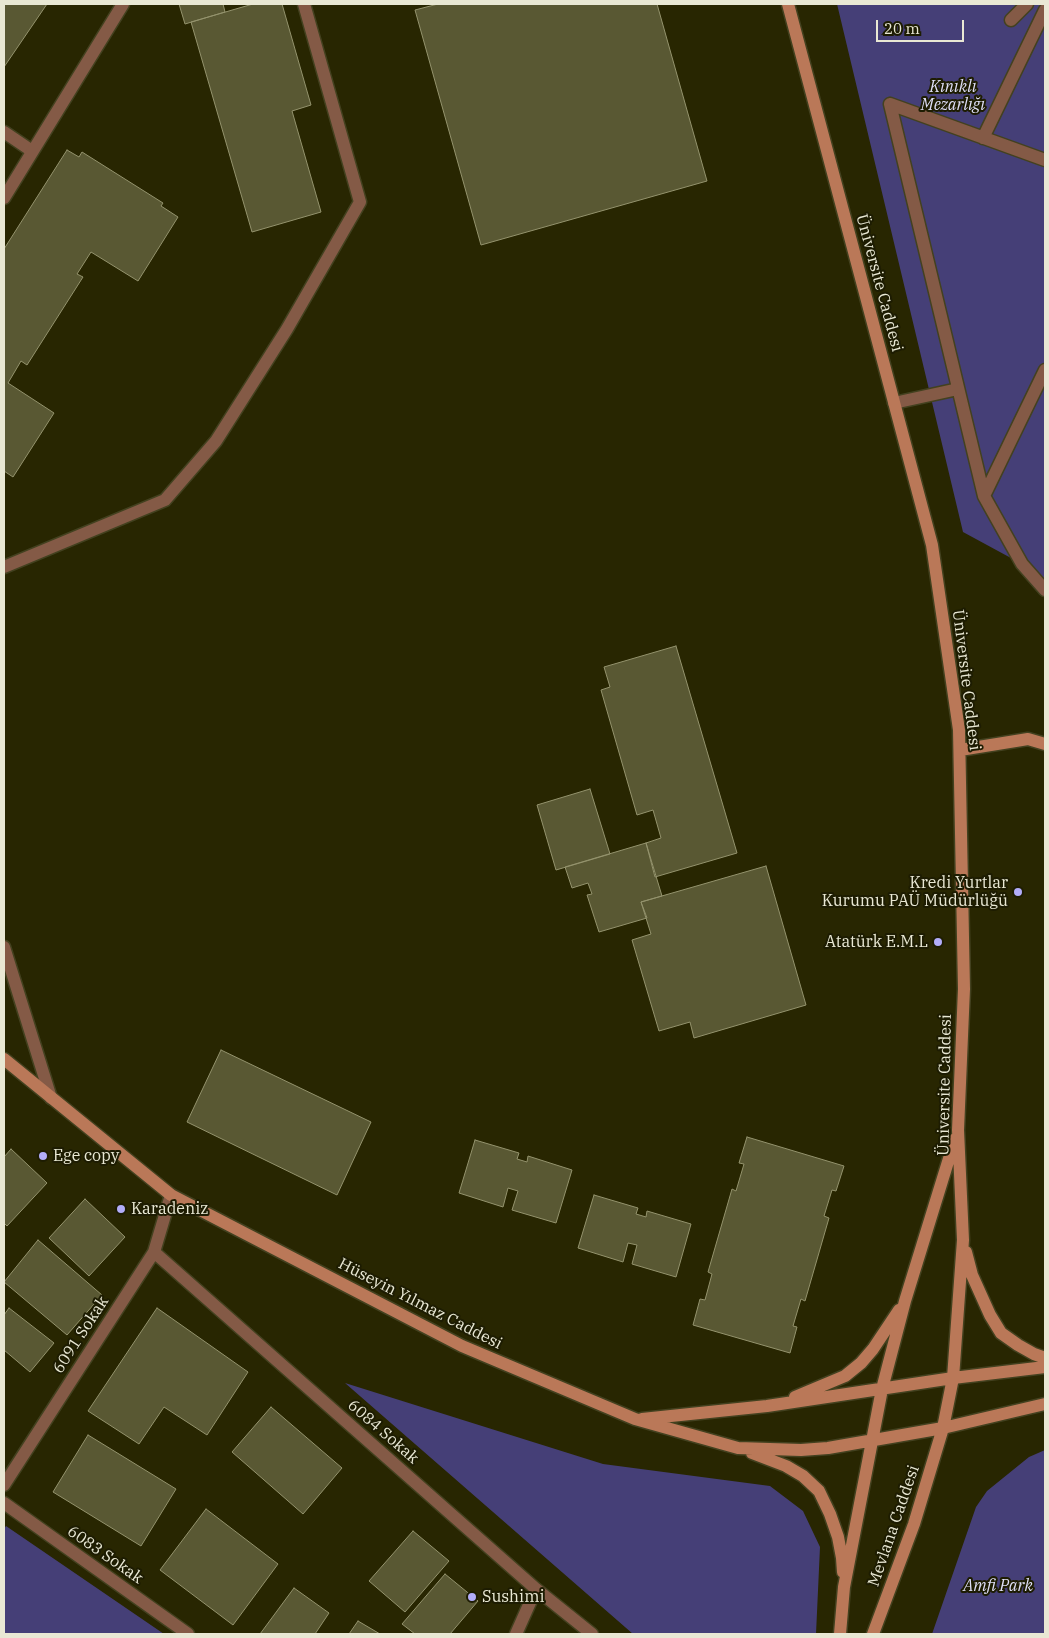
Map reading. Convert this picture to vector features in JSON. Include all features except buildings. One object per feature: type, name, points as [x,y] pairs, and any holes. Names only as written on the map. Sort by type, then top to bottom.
[{"type":"main road","name":"Üniversite Caddesi","points":[[788,4],[932,545],[959,730],[964,989],[958,1130],[963,1240],[953,1378]]},
{"type":"main road","points":[[960,750],[1028,739],[1045,744]]},
{"type":"main road","name":"Hüseyin Yılmaz Caddesi","points":[[4,1059],[171,1195],[462,1346],[635,1419],[738,1448],[801,1450],[828,1448],[943,1428]]},
{"type":"main road","points":[[840,1634],[844,1587],[882,1389],[905,1301],[958,1130]]},
{"type":"main road","points":[[963,1240],[972,1275],[990,1314],[1002,1332],[1026,1350],[1045,1358]]},
{"type":"main road","points":[[767,1406],[846,1376],[873,1349],[905,1301]]},
{"type":"main road","points":[[635,1419],[767,1406],[953,1378],[1045,1367]]},
{"type":"main road","name":"Mevlana Caddesi","points":[[873,1634],[914,1524],[943,1428],[953,1378]]},
{"type":"main road","points":[[943,1428],[1045,1404]]},
{"type":"main road","points":[[738,1448],[786,1466],[803,1476],[819,1491],[838,1537],[844,1587]]},
{"type":"street","points":[[4,198],[123,4]]},
{"type":"street","points":[[4,567],[165,500],[216,441],[287,329],[360,202],[304,4]]},
{"type":"street","points":[[1011,20],[1027,4]]},
{"type":"street","points":[[983,138],[1045,10]]},
{"type":"street","points":[[1045,160],[890,104],[984,496],[1022,564],[1045,590]]},
{"type":"street","points":[[4,132],[32,151]]},
{"type":"street","points":[[984,496],[1045,370]]},
{"type":"street","points":[[894,403],[958,388]]},
{"type":"street","points":[[4,947],[51,1098]]},
{"type":"street","name":"6091 Sokak","points":[[4,1486],[154,1252],[171,1195]]},
{"type":"street","name":"6084 Sokak","points":[[154,1252],[536,1590],[592,1634]]},
{"type":"street","name":"6083 Sokak","points":[[4,1503],[188,1634]]},
{"type":"street","points":[[516,1634],[536,1590]]},
{"type":"green space","name":"Kınıklı Mezarlığı","points":[[837,4],[1045,4],[1045,597],[1022,564],[963,532]]},
{"type":"green space","points":[[345,1383],[603,1464],[770,1486],[803,1511],[820,1547],[816,1634],[633,1634]]},
{"type":"green space","name":"Amfi Park","points":[[1045,1450],[1045,1634],[932,1634],[976,1507],[987,1491],[1029,1457]]},
{"type":"green space","points":[[6,1526],[164,1634],[4,1634],[4,1529]]},
{"type":"place","name":"Kredi Yurtlar Kurumu PAÜ Müdürlüğü","points":[[1018,892]]},
{"type":"place","name":"Atatürk E.M.L","points":[[938,942]]},
{"type":"place","name":"Ege copy","points":[[43,1156]]},
{"type":"place","name":"Karadeniz","points":[[121,1209]]},
{"type":"place","name":"Sushimi","points":[[472,1597]]}]
